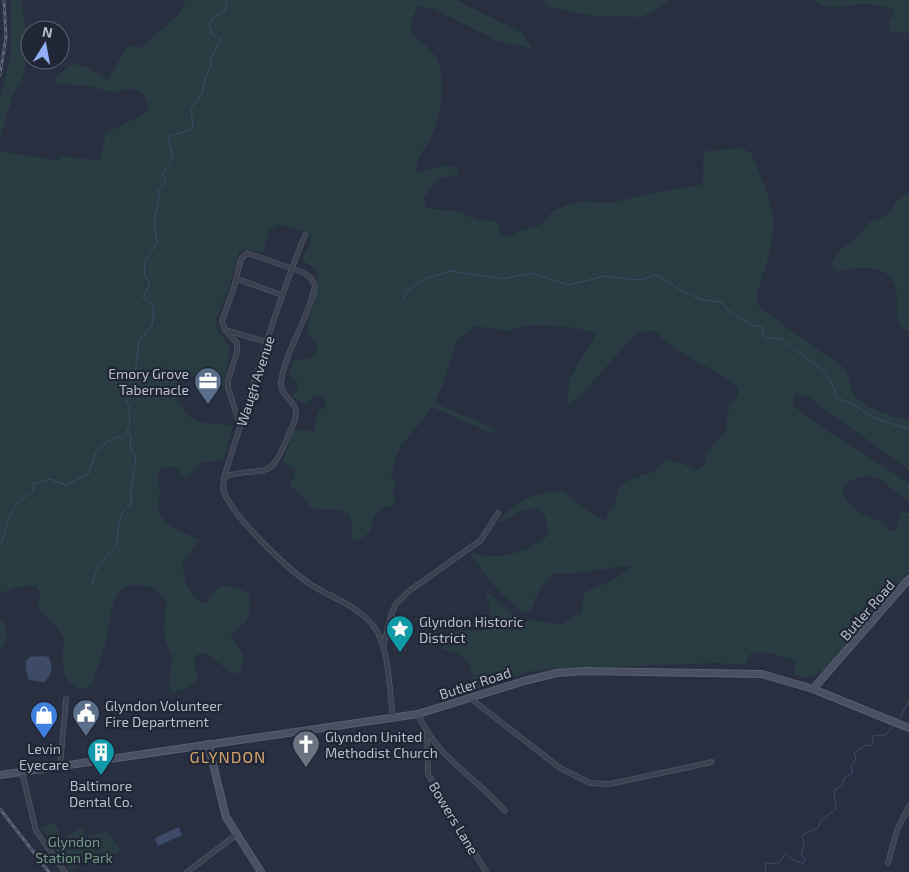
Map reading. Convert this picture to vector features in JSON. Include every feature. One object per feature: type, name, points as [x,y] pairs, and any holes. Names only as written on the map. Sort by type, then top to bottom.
[{"type":"main road","name":"Butler Road","points":[[1,775],[418,714],[542,676],[584,671],[750,673],[781,678],[814,689],[909,579]]},
{"type":"main road","points":[[814,689],[909,728]]},
{"type":"main road","points":[[208,744],[223,810],[236,835],[261,872]]},
{"type":"street","name":"Waugh Avenue","points":[[306,235],[282,295],[224,477],[223,489],[228,499],[263,541],[296,574],[364,615],[377,631],[383,649]]},
{"type":"street","points":[[224,477],[269,469],[280,458],[296,414],[294,405],[282,392],[281,382],[294,343],[303,325],[314,289],[314,281],[307,274],[291,270],[247,253],[241,259],[237,279],[222,316],[225,330],[236,340],[238,348],[228,380],[228,388],[240,425]]},
{"type":"street","points":[[237,279],[282,295]]},
{"type":"street","points":[[225,330],[267,342]]},
{"type":"street","points":[[393,718],[383,649],[391,615],[396,604],[410,591],[481,540],[498,514]]},
{"type":"street","points":[[470,698],[560,768],[590,783],[610,784],[712,762]]},
{"type":"street","points":[[60,766],[66,699]]},
{"type":"street","points":[[418,714],[427,733],[439,750],[488,792],[505,811]]},
{"type":"street","name":"Bowers Lane","points":[[427,733],[428,774],[486,872]]},
{"type":"street","points":[[22,772],[36,831],[65,872]]},
{"type":"street","points":[[888,863],[897,830],[909,806]]},
{"type":"street","points":[[187,872],[236,835]]},
{"type":"green space","points":[[11,0],[21,0],[24,20],[20,20],[20,70],[25,70],[23,77],[14,91],[9,108],[4,115],[7,117],[0,139],[0,98],[11,54]]},
{"type":"green space","points":[[186,0],[456,0],[521,32],[533,49],[498,41],[431,8],[418,6],[411,22],[412,34],[435,56],[442,76],[437,122],[429,142],[419,159],[417,173],[445,165],[459,168],[458,175],[438,178],[423,198],[426,208],[457,211],[479,220],[494,221],[500,226],[499,233],[509,237],[518,231],[541,225],[553,211],[567,205],[585,201],[611,203],[652,193],[701,185],[703,157],[707,151],[741,148],[751,153],[767,194],[773,219],[771,248],[756,295],[760,308],[843,367],[853,392],[862,402],[886,414],[909,420],[909,470],[808,397],[795,393],[793,399],[794,406],[813,421],[909,483],[909,501],[874,477],[861,477],[849,482],[845,486],[843,491],[844,497],[848,503],[864,515],[882,522],[889,530],[896,530],[901,512],[909,513],[909,572],[826,669],[815,676],[798,676],[794,674],[796,664],[794,661],[772,654],[756,653],[750,654],[745,664],[741,665],[719,663],[549,669],[528,672],[465,693],[462,692],[467,683],[473,680],[469,666],[467,661],[460,655],[442,649],[443,638],[454,632],[490,629],[492,622],[486,590],[513,616],[524,622],[532,620],[560,625],[582,612],[585,592],[612,580],[632,566],[553,574],[541,587],[530,611],[523,612],[494,586],[470,553],[502,556],[521,551],[548,536],[547,523],[540,510],[534,509],[519,513],[502,522],[499,520],[513,507],[528,498],[545,493],[563,492],[600,519],[605,520],[615,505],[618,491],[626,481],[657,470],[665,459],[682,463],[695,471],[704,465],[707,455],[717,440],[725,433],[729,405],[738,395],[738,388],[718,373],[674,348],[655,331],[640,332],[634,336],[580,396],[568,406],[569,379],[593,340],[595,333],[577,328],[528,325],[507,331],[475,326],[456,342],[444,382],[434,403],[495,429],[494,434],[431,407],[397,453],[391,477],[396,482],[393,494],[396,504],[377,512],[370,532],[359,540],[352,539],[352,526],[347,513],[341,510],[309,507],[307,500],[290,486],[296,469],[283,462],[293,432],[296,430],[310,430],[314,433],[318,410],[325,407],[326,400],[321,395],[314,396],[307,405],[292,397],[298,387],[297,383],[289,376],[294,360],[310,358],[317,350],[317,343],[307,333],[318,280],[317,270],[303,261],[302,257],[310,245],[311,238],[303,231],[278,225],[269,231],[263,253],[245,249],[239,252],[230,286],[216,319],[217,330],[230,347],[224,386],[210,383],[186,373],[182,376],[177,386],[177,402],[197,421],[233,427],[223,460],[202,462],[187,477],[181,477],[178,470],[172,466],[159,470],[158,476],[160,493],[158,509],[160,515],[175,528],[198,539],[196,546],[183,561],[185,579],[192,593],[200,602],[207,602],[220,587],[235,587],[249,593],[250,607],[248,618],[231,636],[244,656],[241,671],[234,674],[206,654],[198,654],[194,660],[198,681],[187,688],[173,693],[169,688],[172,655],[166,643],[164,628],[166,600],[152,588],[130,585],[123,588],[114,601],[105,642],[92,684],[86,689],[78,688],[71,684],[64,672],[62,656],[64,640],[58,628],[37,608],[40,593],[36,586],[16,587],[0,594],[0,151],[56,160],[61,156],[100,161],[106,133],[144,114],[149,109],[147,101],[142,92],[134,89],[111,92],[93,87],[57,83],[55,78],[65,70],[70,70],[72,64],[87,67],[108,80],[128,45],[141,48],[179,14]]},
{"type":"green space","points":[[543,0],[671,0],[642,17],[594,16],[549,7]]},
{"type":"green space","points":[[812,0],[909,0],[909,34],[889,31],[889,23],[895,10],[867,4],[832,7]]},
{"type":"green space","points":[[909,195],[909,331],[902,329],[899,322],[896,289],[892,279],[885,273],[877,269],[868,268],[836,271],[831,266],[837,252],[855,240],[868,223],[888,215],[900,197]]},
{"type":"green space","points":[[0,619],[3,620],[7,635],[0,649]]},
{"type":"green space","name":"Glyndon Station Park","points":[[54,822],[63,839],[82,827],[86,838],[107,831],[121,850],[112,856],[109,853],[100,858],[96,853],[70,871],[41,828]]},
{"type":"water","points":[[30,657],[49,657],[51,670],[49,676],[44,682],[29,680],[26,671],[26,661]]},
{"type":"water","points":[[179,827],[182,835],[158,846],[155,838]]},
{"type":"waterway","points":[[0,546],[10,515],[18,503],[33,492],[33,484],[50,479],[66,485],[89,473],[95,454],[106,442],[117,437],[122,438],[128,430],[130,415],[127,401],[134,386],[138,346],[140,340],[152,325],[154,306],[143,297],[149,286],[149,281],[145,277],[144,263],[157,242],[154,221],[159,198],[158,191],[166,181],[162,173],[168,166],[172,155],[168,142],[170,136],[190,130],[193,126],[191,108],[201,96],[211,59],[221,39],[212,34],[209,25],[214,17],[225,11],[227,0]]},
{"type":"waterway","points":[[403,301],[406,292],[424,279],[451,271],[504,279],[531,273],[569,285],[605,276],[640,280],[657,275],[682,291],[703,300],[721,302],[729,311],[751,325],[762,327],[764,338],[782,339],[823,371],[834,387],[836,398],[851,403],[874,418],[909,429]]},
{"type":"waterway","points":[[92,584],[98,565],[117,545],[121,517],[127,507],[132,504],[130,494],[136,457],[130,448],[131,436],[128,431]]},
{"type":"waterway","points":[[899,719],[909,701]]},
{"type":"waterway","points":[[766,872],[765,863],[778,864],[786,853],[791,859],[803,863],[805,860],[801,854],[804,844],[802,835],[818,828],[821,820],[836,809],[834,790],[843,785],[844,778],[853,773],[851,766],[856,759],[854,753],[866,745],[872,746],[873,736],[885,735],[893,727]]},
{"type":"railway","points":[[0,75],[6,37],[4,0]]},
{"type":"railway","points":[[0,809],[49,872]]},
{"type":"place","name":"Emory Grove Tabernacle","points":[[208,405]]},
{"type":"place","name":"Glyndon Historic District","points":[[400,653]]},
{"type":"place","name":"Glyndon Volunteer Fire Department","points":[[86,737]]},
{"type":"place","name":"Levin Eyecare","points":[[44,739]]},
{"type":"place","name":"Glyndon United Methodist Church","points":[[306,768]]},
{"type":"place","name":"Baltimore Dental Co.","points":[[101,776]]},
{"type":"district","name":"GLYNDON","points":[[228,756]]}]
